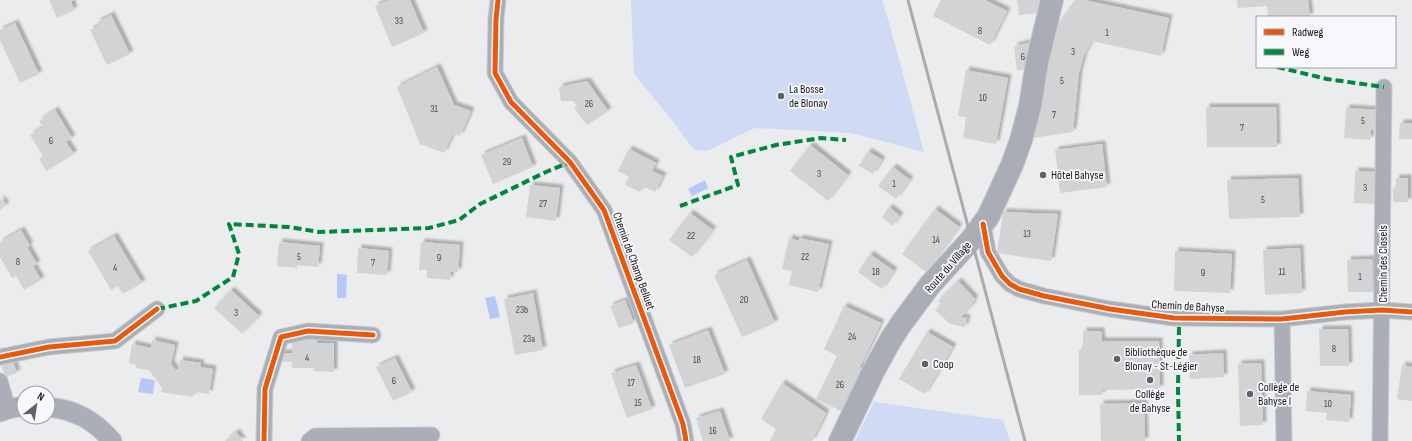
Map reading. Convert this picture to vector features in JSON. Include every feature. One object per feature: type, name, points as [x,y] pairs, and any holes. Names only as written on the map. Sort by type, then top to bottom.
[{"type":"main road","name":"Route du Village","points":[[840,441],[877,366],[901,324],[930,285],[950,264],[983,224],[1012,165],[1021,140],[1030,106],[1037,62],[1052,4]]},
{"type":"street","name":"Chemin de Champ Belluet","points":[[498,0],[496,18],[495,73],[511,102],[570,162],[604,210],[683,424],[686,441]]},
{"type":"street","name":"Chemin des Closels","points":[[1380,441],[1384,87]]},
{"type":"street","name":"Chemin de Bahyse","points":[[983,224],[988,252],[1002,276],[1010,284],[1019,289],[1044,296],[1110,309],[1174,318],[1282,319],[1345,312],[1382,310],[1412,312]]},
{"type":"street","points":[[0,357],[18,352],[49,347],[115,341],[157,309]]},
{"type":"street","points":[[1282,319],[1284,441]]},
{"type":"street","points":[[264,441],[265,389],[281,337],[308,331],[373,335]]},
{"type":"street","points":[[0,381],[11,409]]},
{"type":"street","points":[[56,409],[78,413],[103,430],[112,441]]},
{"type":"street","points":[[309,441],[315,436],[432,435]]},
{"type":"shaded area","name":"La Bosse de Blonay","points":[[631,0],[882,0],[924,152],[851,133],[755,128],[707,151],[694,150],[634,74]]},
{"type":"shaded area","points":[[874,402],[1003,420],[1010,441],[855,441]]},
{"type":"water","points":[[705,180],[708,188],[692,196],[688,189]]},
{"type":"water","points":[[337,274],[347,275],[346,298],[337,298]]},
{"type":"water","points":[[495,296],[500,317],[490,319],[485,298]]},
{"type":"water","points":[[141,378],[155,380],[153,394],[138,392]]},
{"type":"building","points":[[49,0],[74,0],[71,1],[74,10],[57,18]]},
{"type":"building","points":[[390,0],[410,0],[424,33],[392,47],[375,6]]},
{"type":"building","points":[[941,0],[985,0],[1007,11],[990,45],[933,16]]},
{"type":"building","points":[[1017,0],[1041,0],[1039,13],[1019,15]]},
{"type":"building","points":[[1075,0],[1084,0],[1169,18],[1161,56],[1092,41],[1084,55],[1079,73],[1073,132],[1033,138],[1052,39],[1059,22]]},
{"type":"building","points":[[1237,0],[1308,0],[1310,16],[1268,16],[1267,6],[1238,8]]},
{"type":"building","points":[[111,15],[130,54],[107,65],[90,30],[99,26],[97,22]]},
{"type":"building","points":[[15,23],[39,74],[20,83],[0,40],[0,30]]},
{"type":"building","points":[[1032,42],[1030,67],[1017,71],[1014,46]]},
{"type":"building","points":[[437,67],[454,105],[471,111],[460,136],[453,134],[444,153],[420,144],[397,87]]},
{"type":"building","points":[[966,70],[1008,78],[996,144],[963,138],[966,117],[958,116]]},
{"type":"building","points":[[587,81],[608,111],[587,125],[574,108],[577,106],[573,101],[561,101],[559,87]]},
{"type":"building","points":[[1206,107],[1276,107],[1277,147],[1207,147]]},
{"type":"building","points":[[1346,108],[1381,110],[1379,130],[1371,129],[1370,140],[1344,138]]},
{"type":"building","points":[[55,110],[72,138],[66,142],[74,154],[46,171],[39,159],[43,156],[30,135],[43,127],[39,121]]},
{"type":"building","points":[[1400,123],[1412,123],[1412,139],[1399,139]]},
{"type":"building","points":[[522,138],[533,167],[493,184],[481,155]]},
{"type":"building","points":[[1102,144],[1107,187],[1060,193],[1055,150]]},
{"type":"building","points":[[810,145],[848,175],[828,201],[790,171]]},
{"type":"building","points":[[629,149],[656,163],[652,171],[663,176],[655,192],[643,186],[640,192],[625,185],[629,177],[618,171]]},
{"type":"building","points":[[868,151],[882,160],[873,174],[859,166]]},
{"type":"building","points":[[893,167],[910,180],[896,199],[878,186]]},
{"type":"building","points":[[1355,171],[1376,172],[1375,204],[1354,203]]},
{"type":"building","points":[[1298,178],[1300,217],[1229,219],[1227,180]]},
{"type":"building","points":[[1396,178],[1408,178],[1408,202],[1393,202],[1393,188],[1396,187]]},
{"type":"building","points":[[530,185],[560,188],[556,221],[526,217]]},
{"type":"building","points":[[0,198],[6,205],[0,210]]},
{"type":"building","points":[[889,207],[900,216],[893,226],[882,218]]},
{"type":"building","points":[[935,209],[959,227],[926,272],[902,254]]},
{"type":"building","points":[[1003,212],[1058,214],[1051,261],[997,253]]},
{"type":"building","points":[[690,213],[713,230],[692,257],[669,240]]},
{"type":"building","points":[[21,230],[30,246],[27,247],[37,264],[33,266],[41,280],[24,290],[16,276],[12,278],[0,257],[0,242]]},
{"type":"building","points":[[114,236],[142,283],[123,294],[118,286],[111,290],[88,251]]},
{"type":"building","points":[[789,238],[799,241],[799,238],[829,244],[818,292],[789,285],[792,271],[782,269]]},
{"type":"building","points":[[279,242],[320,246],[318,267],[297,265],[297,268],[277,266]]},
{"type":"building","points":[[421,242],[460,245],[458,272],[451,271],[450,280],[427,278],[427,270],[419,270]]},
{"type":"building","points":[[358,248],[389,251],[387,275],[357,273]]},
{"type":"building","points":[[1300,248],[1302,293],[1265,295],[1263,250]]},
{"type":"building","points":[[1175,251],[1232,254],[1230,293],[1174,291]]},
{"type":"building","points":[[870,254],[894,271],[882,289],[858,272]]},
{"type":"building","points":[[1372,259],[1373,292],[1348,292],[1347,260]]},
{"type":"building","points":[[747,260],[775,323],[742,337],[714,275]]},
{"type":"building","points":[[958,281],[975,299],[972,303],[973,304],[961,317],[967,318],[965,327],[950,324],[935,310],[941,304],[938,301]]},
{"type":"building","points":[[231,290],[259,316],[242,334],[214,308]]},
{"type":"building","points":[[533,293],[543,350],[515,355],[504,299]]},
{"type":"building","points":[[625,300],[634,323],[619,328],[610,306]]},
{"type":"building","points":[[844,306],[881,323],[860,367],[864,369],[843,412],[816,399],[837,356],[824,349]]},
{"type":"building","points":[[1319,329],[1348,329],[1349,366],[1320,366]]},
{"type":"building","points":[[708,330],[725,374],[685,388],[669,345]]},
{"type":"building","points":[[1083,331],[1101,331],[1102,341],[1159,341],[1160,389],[1102,390],[1102,395],[1079,395],[1079,350],[1083,350]]},
{"type":"building","points":[[927,332],[953,347],[925,394],[899,379]]},
{"type":"building","points":[[292,339],[317,339],[317,343],[334,343],[334,372],[314,371],[314,368],[292,368],[292,362],[279,361],[279,353],[292,353]]},
{"type":"building","points":[[152,340],[175,345],[171,364],[175,369],[178,369],[180,360],[201,363],[200,367],[213,369],[209,394],[194,392],[193,397],[161,392],[162,388],[149,370],[136,368],[136,365],[129,363],[132,344],[151,348]]},
{"type":"building","points":[[1223,353],[1224,377],[1190,379],[1189,355]]},
{"type":"building","points":[[395,358],[412,392],[393,401],[376,367]]},
{"type":"building","points":[[13,361],[17,373],[6,377],[1,365]]},
{"type":"building","name":"Collège de Bahyse I","points":[[1261,363],[1263,425],[1240,426],[1238,364]]},
{"type":"building","points":[[636,365],[652,409],[627,418],[611,373]]},
{"type":"building","points":[[1402,365],[1412,367],[1412,401],[1397,399]]},
{"type":"building","points":[[782,383],[826,413],[812,441],[770,441],[776,429],[761,419]]},
{"type":"building","points":[[1307,391],[1351,395],[1349,422],[1326,420],[1327,413],[1306,411]]},
{"type":"building","points":[[1144,403],[1145,441],[1101,441],[1100,404]]},
{"type":"building","points":[[720,411],[730,441],[703,441],[696,418]]},
{"type":"building","points":[[236,432],[243,441],[225,441]]},
{"type":"railway","points":[[908,0],[1025,441]]},
{"type":"marked path","points":[[1281,68],[1327,79],[1384,87]]},
{"type":"marked path","points":[[680,206],[738,185],[731,157],[776,145],[821,138],[846,140]]},
{"type":"marked path","points":[[157,309],[196,301],[233,277],[239,254],[229,224],[289,227],[319,232],[429,228],[459,220],[480,204],[570,162]]},
{"type":"marked path","points":[[1179,327],[1179,441]]},
{"type":"cycle path","points":[[498,0],[496,19],[495,73],[511,102],[570,162],[604,210],[683,424],[686,441]]},
{"type":"cycle path","points":[[983,224],[988,252],[1002,276],[1010,284],[1019,289],[1044,296],[1110,309],[1174,318],[1282,319],[1345,312],[1382,310],[1412,312]]},
{"type":"cycle path","points":[[0,357],[49,347],[115,341],[157,309]]},
{"type":"cycle path","points":[[264,441],[265,389],[281,337],[308,331],[373,335]]},
{"type":"place","name":"La Bosse de Blonay","points":[[781,96]]},
{"type":"place","name":"Hôtel Bahyse","points":[[1043,175]]},
{"type":"place","name":"Bibliothèque de Blonay - St-Légier","points":[[1117,359]]},
{"type":"place","name":"Coop","points":[[925,364]]},
{"type":"place","name":"Collège de Bahyse","points":[[1150,380]]},
{"type":"place","name":"Collège de Bahyse I","points":[[1250,394]]}]
